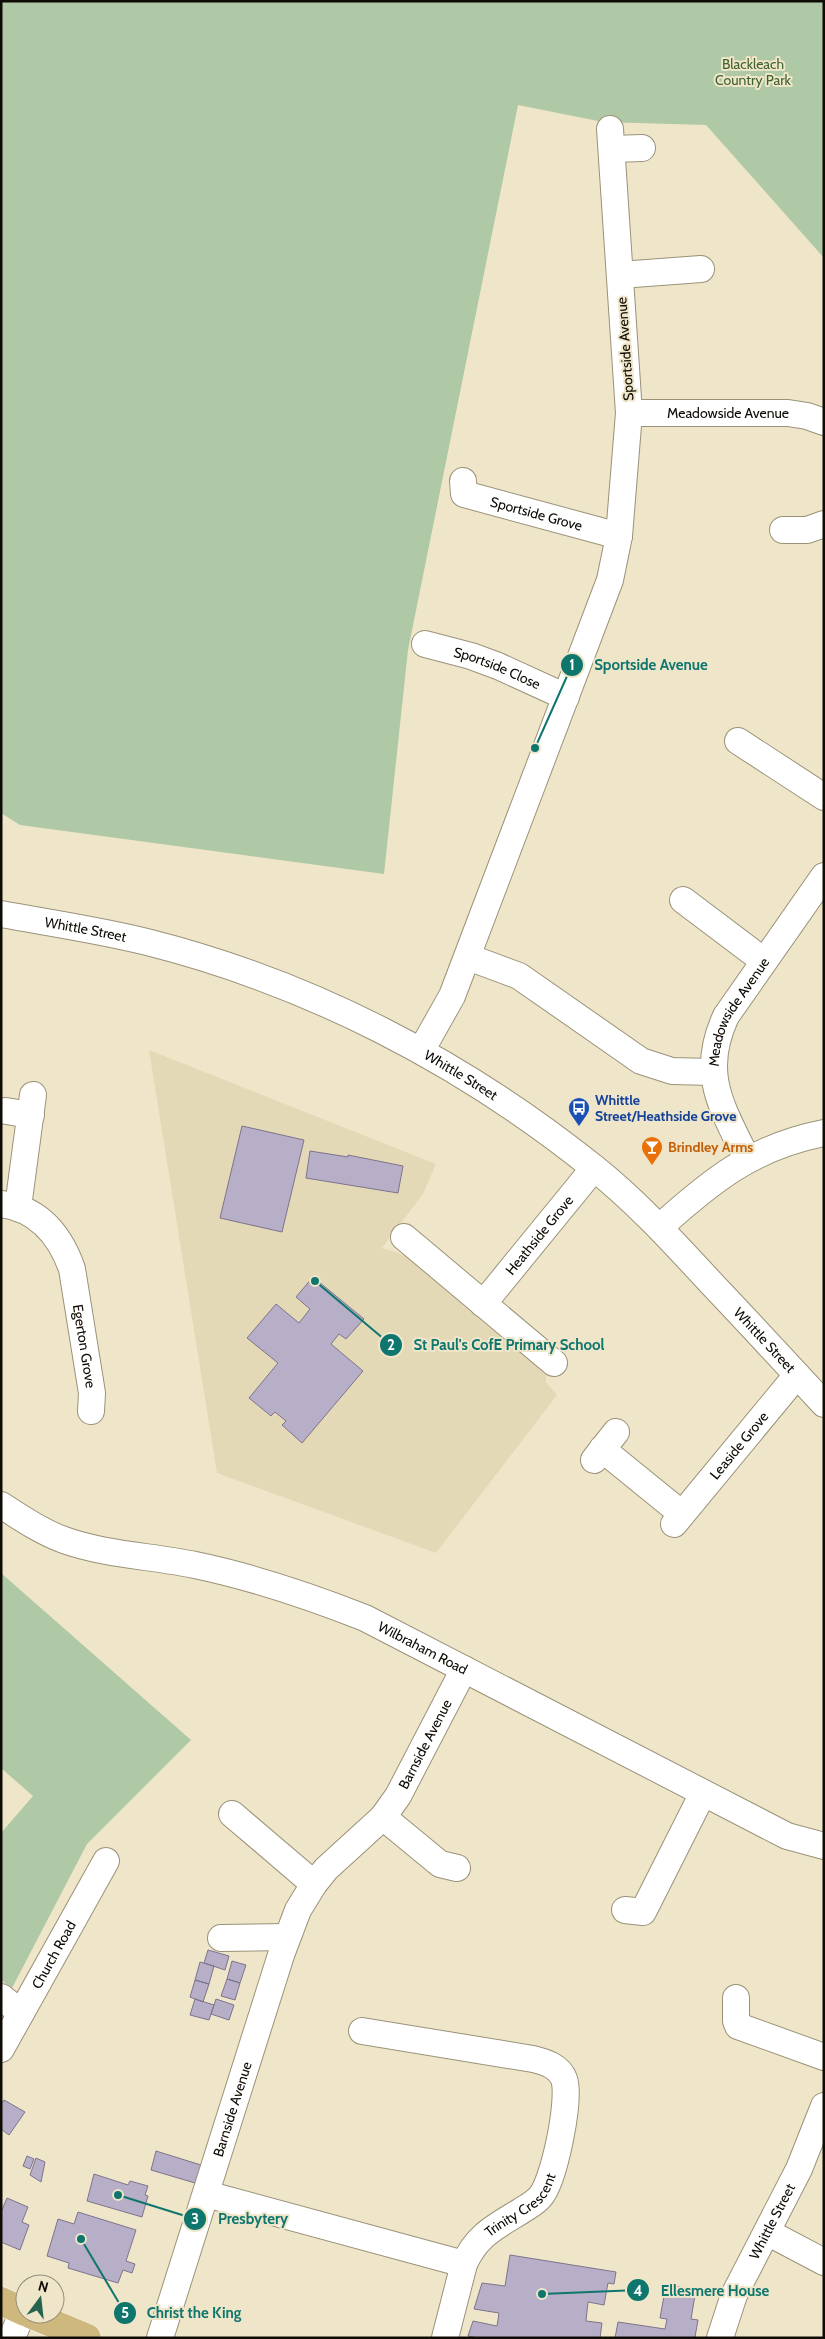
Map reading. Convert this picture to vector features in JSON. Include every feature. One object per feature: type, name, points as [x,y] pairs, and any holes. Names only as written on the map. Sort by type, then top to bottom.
[{"type":"main road","points":[[54,2324],[87,2338]]},
{"type":"street","name":"Sportside Avenue","points":[[421,1051],[446,1009],[468,957],[610,580],[619,536],[630,413],[611,139],[642,148]]},
{"type":"street","points":[[620,275],[701,269]]},
{"type":"street","name":"Meadowside Avenue","points":[[630,413],[788,413],[807,416],[824,422]]},
{"type":"street","name":"Sportside Grove","points":[[463,481],[464,494],[619,536]]},
{"type":"street","points":[[783,530],[807,530],[824,524]]},
{"type":"street","name":"Sportside Close","points":[[424,644],[471,656],[498,666],[566,698]]},
{"type":"street","points":[[738,741],[824,797]]},
{"type":"street","name":"Meadowside Avenue","points":[[747,1159],[721,1105],[713,1072],[714,1052],[718,1034],[726,1016],[824,876]]},
{"type":"street","points":[[683,900],[764,960]]},
{"type":"street","name":"Whittle Street","points":[[1,914],[94,931],[190,954],[322,1001],[375,1026],[421,1051],[504,1101],[594,1168],[660,1227],[824,1404]]},
{"type":"street","points":[[468,957],[519,976],[641,1061],[672,1071],[713,1072]]},
{"type":"street","name":"Egerton Grove","points":[[23,1107],[9,1205],[31,1212],[42,1220],[58,1238],[66,1252],[63,1282],[92,1393],[91,1411]]},
{"type":"street","points":[[660,1227],[704,1187],[747,1159],[780,1145],[824,1133]]},
{"type":"street","name":"Heathside Grove","points":[[483,1304],[594,1168]]},
{"type":"street","points":[[404,1237],[554,1363]]},
{"type":"street","name":"Leaside Grove","points":[[604,1447],[678,1519],[796,1374]]},
{"type":"street","name":"Wilbraham Road","points":[[1,1505],[64,1540],[122,1553],[194,1564],[258,1580],[311,1597],[365,1618],[787,1836],[824,1846]]},
{"type":"street","name":"Barnside Avenue","points":[[160,2338],[287,1937],[298,1910],[326,1869],[383,1817],[398,1796],[464,1669]]},
{"type":"street","points":[[625,1910],[643,1912],[703,1793]]},
{"type":"street","points":[[232,1814],[314,1884]]},
{"type":"street","points":[[383,1817],[440,1864],[457,1868]]},
{"type":"street","name":"Church Road","points":[[1,2049],[106,1861]]},
{"type":"street","points":[[221,1938],[287,1937]]},
{"type":"street","points":[[1,1997],[22,2013]]},
{"type":"street","points":[[736,1998],[736,2021],[738,2026],[824,2057]]},
{"type":"street","name":"Trinity Crescent","points":[[362,2031],[539,2060],[556,2068],[564,2078],[564,2101],[556,2161],[547,2188],[539,2198],[478,2240],[471,2249],[464,2264]]},
{"type":"street","name":"Whittle Street","points":[[720,2338],[734,2295],[799,2169],[824,2106]]},
{"type":"street","points":[[206,2194],[464,2264],[445,2338]]},
{"type":"street","points":[[767,2232],[824,2262]]},
{"type":"street","points":[[12,2338],[16,2324]]},
{"type":"shaded area","points":[[149,1050],[436,1164],[423,1194],[382,1248],[417,1259],[546,1372],[546,1382],[557,1395],[436,1553],[217,1473]]},
{"type":"green space","name":"Blackleach Country Park","points":[[1,1],[824,1],[824,258],[706,125],[603,122],[518,105],[408,650],[384,874],[20,825],[1,813]]},
{"type":"green space","points":[[1,1573],[191,1740],[87,1844],[12,1988],[1,1980],[1,1833],[33,1796],[1,1768]]},
{"type":"building","points":[[242,1126],[304,1140],[282,1232],[220,1218]]},
{"type":"building","points":[[310,1151],[348,1157],[348,1155],[403,1166],[398,1193],[306,1178]]},
{"type":"building","points":[[313,1277],[364,1319],[346,1339],[339,1334],[331,1344],[363,1371],[302,1443],[282,1425],[286,1421],[275,1412],[271,1416],[249,1398],[278,1363],[247,1338],[276,1304],[299,1323],[310,1309],[296,1297]]},
{"type":"building","points":[[208,1950],[229,1956],[225,1970],[204,1963]]},
{"type":"building","points":[[232,1961],[246,1965],[240,1983],[227,1979]]},
{"type":"building","points":[[200,1962],[214,1966],[209,1984],[195,1980]]},
{"type":"building","points":[[227,1979],[240,1983],[235,2000],[221,1996]]},
{"type":"building","points":[[195,1980],[209,1984],[203,2002],[190,1997]]},
{"type":"building","points":[[195,1999],[214,2005],[209,2020],[190,2015]]},
{"type":"building","points":[[216,1999],[234,2005],[229,2020],[211,2014]]},
{"type":"building","points":[[4,2100],[25,2112],[9,2135],[1,2129],[1,2104]]},
{"type":"building","points":[[156,2151],[201,2165],[195,2183],[151,2170]]},
{"type":"building","points":[[27,2156],[34,2159],[30,2169],[23,2166]]},
{"type":"building","points":[[36,2158],[45,2162],[41,2182],[30,2175]]},
{"type":"building","points":[[94,2174],[128,2185],[130,2181],[148,2186],[145,2195],[148,2196],[142,2217],[87,2201]]},
{"type":"building","points":[[7,2198],[28,2207],[22,2222],[29,2225],[20,2250],[1,2242],[1,2212]]},
{"type":"building","points":[[78,2212],[136,2230],[126,2261],[135,2264],[132,2273],[123,2270],[118,2283],[68,2268],[69,2263],[47,2256],[58,2219],[74,2224]]},
{"type":"building","points":[[510,2255],[616,2272],[614,2284],[608,2283],[604,2305],[588,2302],[586,2321],[602,2323],[600,2338],[478,2338],[468,2336],[473,2321],[497,2326],[499,2313],[474,2309],[482,2283],[505,2286]]},
{"type":"building","points":[[666,2285],[696,2289],[691,2319],[698,2320],[695,2337],[698,2338],[615,2338],[618,2322],[665,2329],[667,2319],[660,2318]]},
{"type":"place","name":"Sportside Avenue","points":[[535,748]]},
{"type":"place","name":"Whittle Street/Heathside Grove","points":[[579,1127]]},
{"type":"place","name":"Brindley Arms","points":[[652,1166]]},
{"type":"place","name":"St Paul's CofE Primary School","points":[[315,1281]]},
{"type":"place","name":"Presbytery","points":[[118,2195]]},
{"type":"place","name":"Christ the King","points":[[81,2239]]},
{"type":"place","name":"Ellesmere House","points":[[542,2294]]}]
